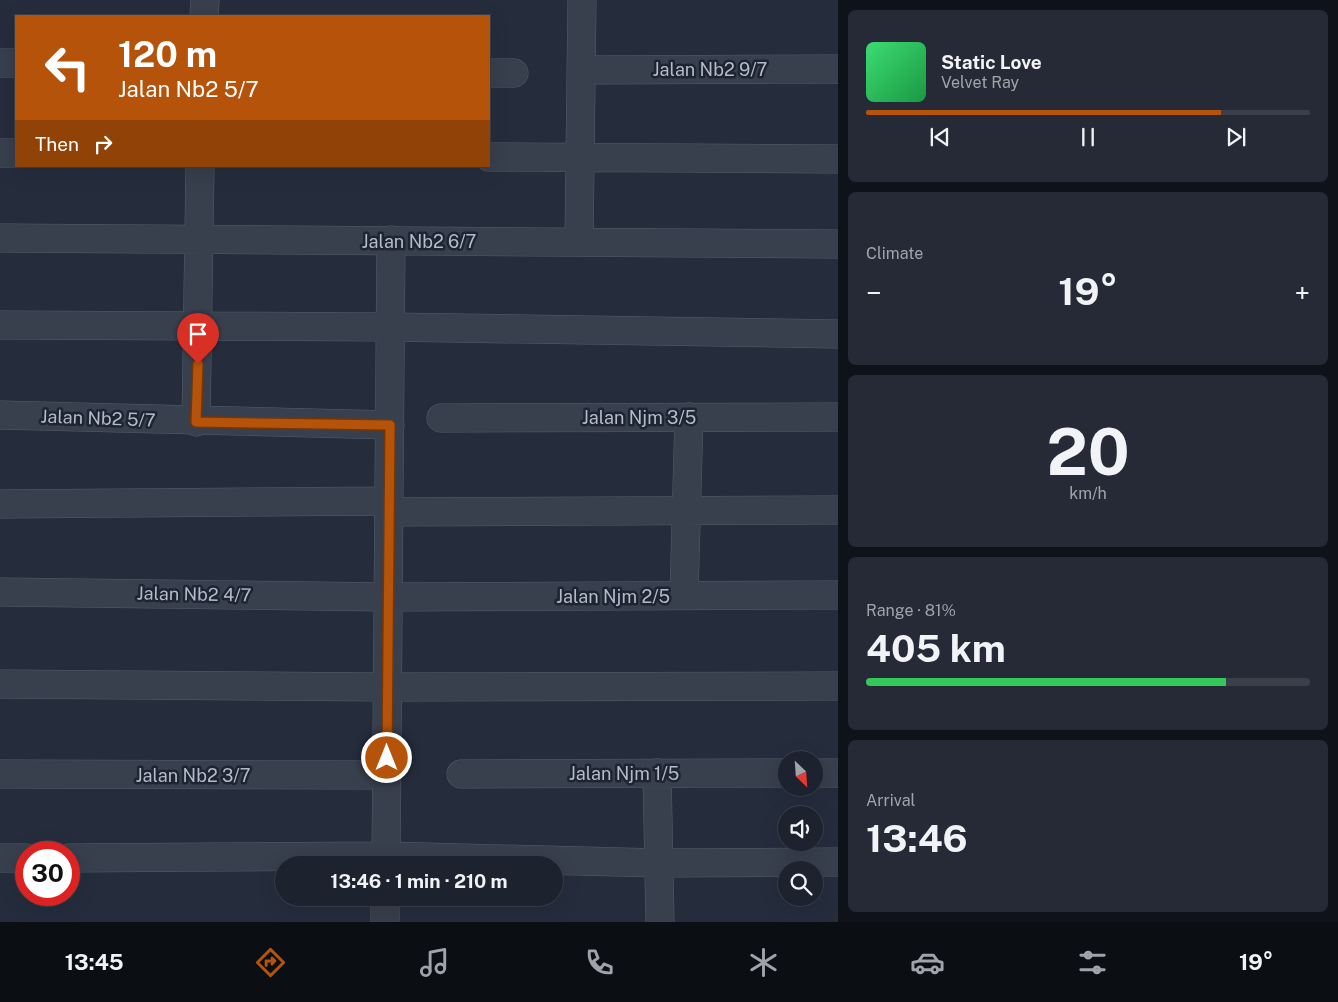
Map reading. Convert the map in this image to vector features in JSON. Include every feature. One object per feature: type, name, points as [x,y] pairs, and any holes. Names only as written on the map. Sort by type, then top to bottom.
[{"type":"street","points":[[204,15],[205,0]]},
{"type":"street","points":[[578,242],[582,0]]},
{"type":"street","points":[[0,63],[15,63]]},
{"type":"street","name":"Jalan Nb2 9/7","points":[[581,70],[838,69]]},
{"type":"street","points":[[0,153],[15,153]]},
{"type":"street","points":[[490,157],[838,159]]},
{"type":"street","points":[[196,422],[200,167]]},
{"type":"street","name":"Jalan Nb2 6/7","points":[[0,238],[838,244]]},
{"type":"street","points":[[386,856],[391,240]]},
{"type":"street","points":[[0,325],[390,327],[838,334]]},
{"type":"street","name":"Jalan Nb2 5/7","points":[[0,415],[196,422],[390,425]]},
{"type":"street","points":[[684,595],[689,417]]},
{"type":"street","name":"Jalan Njm 3/5","points":[[440,418],[838,417]]},
{"type":"street","points":[[0,504],[838,510]]},
{"type":"street","name":"Jalan Nb2 4/7","points":[[0,592],[388,597]]},
{"type":"street","name":"Jalan Njm 2/5","points":[[388,597],[838,595]]},
{"type":"street","points":[[0,684],[387,687],[838,686]]},
{"type":"street","name":"Jalan Njm 1/5","points":[[461,774],[778,773]]},
{"type":"street","points":[[823,773],[838,773]]},
{"type":"street","name":"Jalan Nb2 3/7","points":[[0,774],[386,775]]},
{"type":"street","points":[[657,774],[660,922]]},
{"type":"street","points":[[0,858],[15,858]]},
{"type":"street","points":[[80,858],[275,860]]},
{"type":"street","points":[[563,862],[838,862]]},
{"type":"street","points":[[385,906],[385,922]]},
{"type":"route","points":[[198,364],[196,422],[390,425],[387,758]]}]
